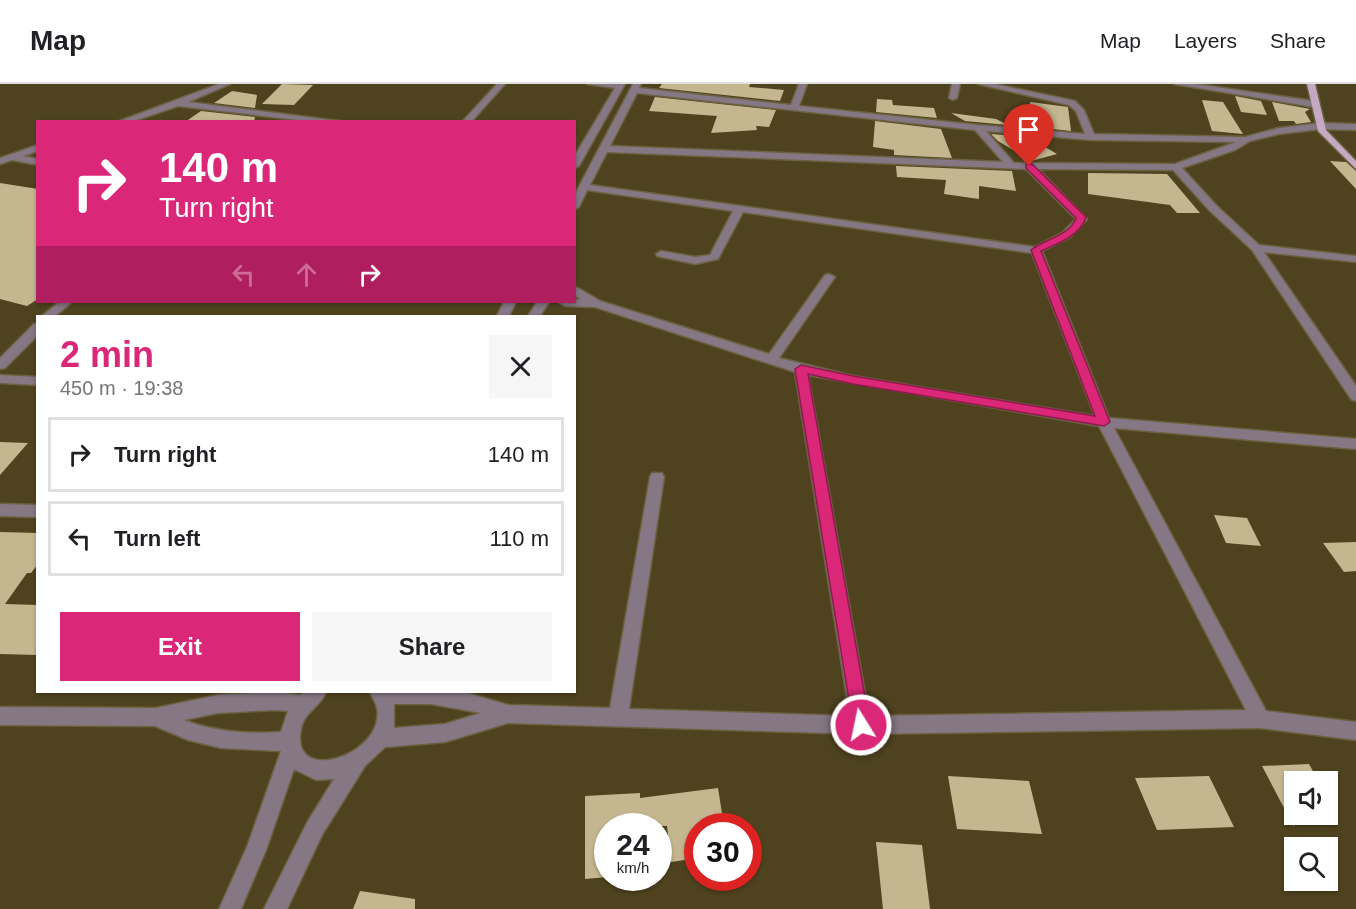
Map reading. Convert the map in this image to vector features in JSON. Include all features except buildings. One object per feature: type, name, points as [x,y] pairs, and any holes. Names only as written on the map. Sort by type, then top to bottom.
[{"type":"main road","points":[[1311,84],[1314,104],[1327,139],[1356,166]]},
{"type":"street","points":[[127,120],[177,104],[226,84]]},
{"type":"street","points":[[468,120],[501,84]]},
{"type":"street","points":[[576,162],[620,85],[591,84]]},
{"type":"street","points":[[794,107],[803,84]]},
{"type":"street","points":[[953,98],[956,84]]},
{"type":"street","points":[[982,84],[1072,103],[1080,110],[1091,137]]},
{"type":"street","points":[[1178,84],[1209,86],[1314,104]]},
{"type":"street","points":[[576,203],[635,87],[978,128],[1091,137],[1246,139],[1296,128],[1321,126],[1356,128]]},
{"type":"street","points":[[177,104],[327,120]]},
{"type":"street","points":[[978,128],[1011,165]]},
{"type":"street","points":[[604,149],[1029,166],[1176,167],[1232,148],[1246,139]]},
{"type":"street","points":[[3,158],[36,149]]},
{"type":"street","points":[[3,158],[36,162]]},
{"type":"street","points":[[584,187],[1036,250],[1066,235],[1082,219],[1074,208],[1029,166]]},
{"type":"street","points":[[1176,167],[1213,208],[1256,248],[1356,396]]},
{"type":"street","points":[[661,254],[698,261],[714,257],[740,208]]},
{"type":"street","points":[[1256,248],[1356,259]]},
{"type":"street","points":[[1036,250],[1104,422],[1260,719]]},
{"type":"street","points":[[771,359],[829,277]]},
{"type":"street","points":[[576,291],[596,303],[801,369],[853,380],[1104,422],[1356,444]]},
{"type":"street","points":[[576,302],[596,303]]},
{"type":"street","points":[[49,315],[65,303]]},
{"type":"street","points":[[0,365],[36,329]]},
{"type":"street","points":[[801,369],[861,725]]},
{"type":"street","points":[[0,379],[36,381]]},
{"type":"street","points":[[618,718],[657,477]]},
{"type":"street","points":[[0,510],[36,511]]},
{"type":"street","points":[[275,909],[315,828],[358,760],[380,738],[387,716],[381,693],[448,696],[479,703],[508,714]]},
{"type":"street","points":[[0,716],[156,717],[218,704],[310,698]]},
{"type":"street","points":[[230,909],[256,850],[290,746],[290,728],[310,698]]},
{"type":"street","points":[[380,738],[444,733],[508,714],[861,725],[1260,719],[1356,731]]},
{"type":"street","points":[[156,717],[177,729],[220,740],[290,746]]},
{"type":"street","points":[[290,746],[297,760],[318,770],[331,770],[358,760]]},
{"type":"route","points":[[861,725],[801,369],[853,380],[1104,422],[1036,250],[1051,245],[1066,235],[1082,219],[1074,208],[1029,166]]}]
